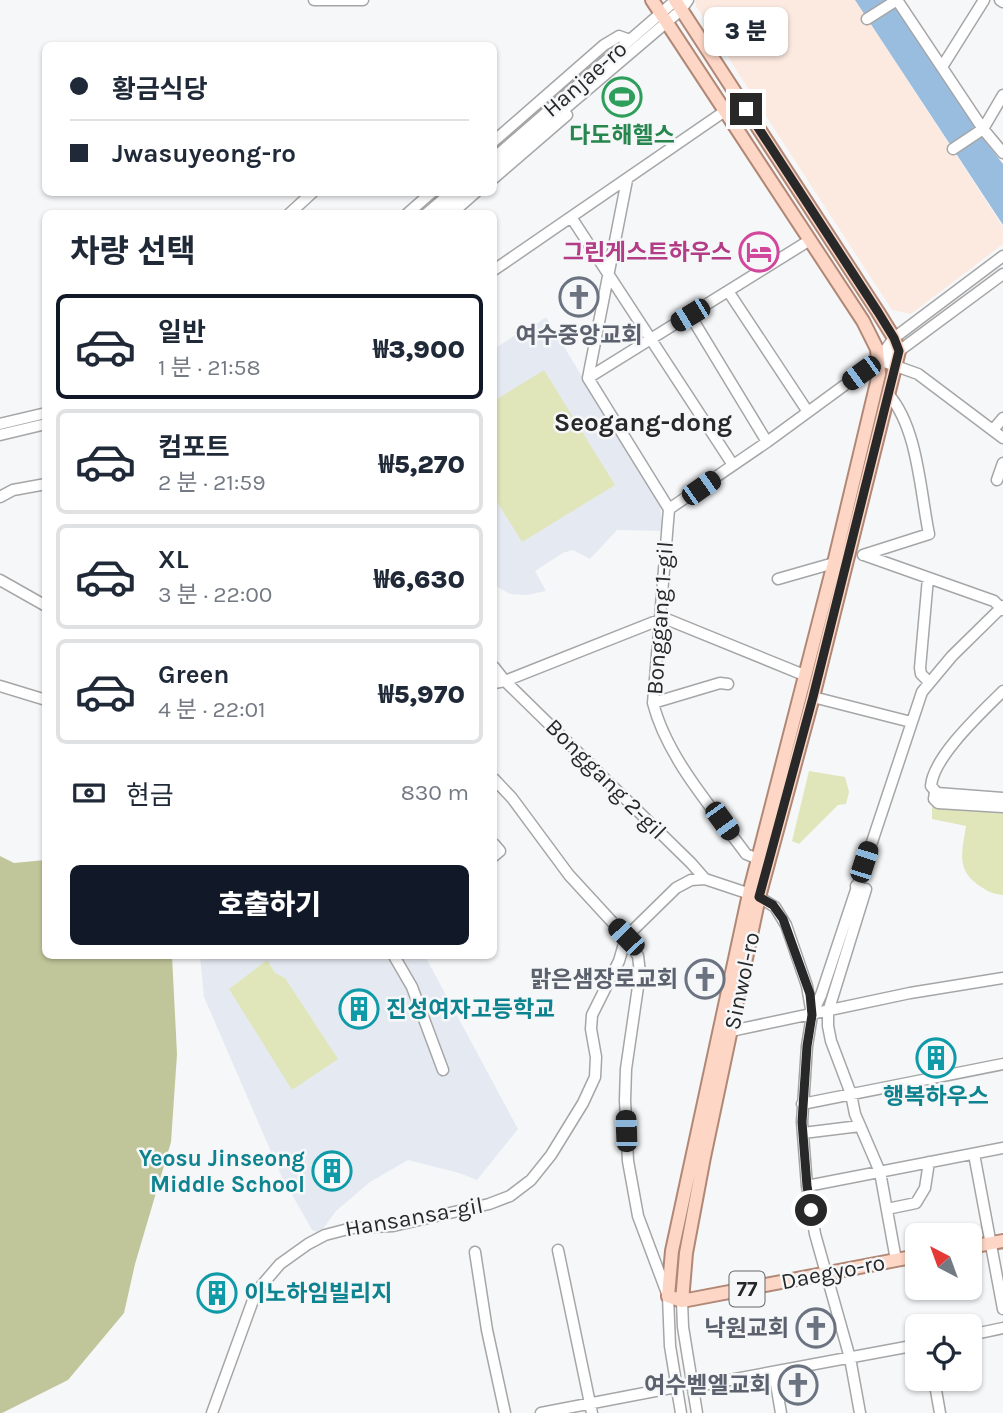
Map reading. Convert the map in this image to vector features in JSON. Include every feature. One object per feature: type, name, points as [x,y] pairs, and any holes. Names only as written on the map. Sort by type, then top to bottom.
[{"type":"main road","points":[[652,0],[863,321],[877,349],[879,360]]},
{"type":"main road","points":[[679,2],[894,338],[899,351]]},
{"type":"main road","points":[[711,89],[726,78]]},
{"type":"main road","name":"Sinwol-ro","points":[[667,1296],[672,1251],[754,896],[856,552],[899,351]]},
{"type":"main road","name":"Sinwol-ro","points":[[682,1301],[686,1253],[731,1031],[758,859],[834,563],[876,389],[879,360]]},
{"type":"main road","name":"Daegyo-ro","points":[[667,1296],[682,1301],[905,1258]]},
{"type":"street","points":[[314,0],[363,0]]},
{"type":"street","points":[[867,19],[897,0],[983,130],[1003,153]]},
{"type":"street","points":[[942,67],[984,0]]},
{"type":"street","name":"Hanjae-ro","points":[[497,166],[573,103],[679,2]]},
{"type":"street","name":"Hanjae-ro","points":[[497,155],[630,40],[664,18]]},
{"type":"street","points":[[497,138],[604,45],[619,36],[630,40]]},
{"type":"street","points":[[953,149],[983,130],[1003,95]]},
{"type":"street","points":[[497,176],[559,124],[573,103]]},
{"type":"street","points":[[497,268],[725,111]]},
{"type":"street","points":[[626,180],[588,378],[668,509],[879,360],[899,351],[1003,274]]},
{"type":"street","points":[[293,210],[309,196]]},
{"type":"street","points":[[412,210],[427,196]]},
{"type":"street","points":[[431,210],[447,196]]},
{"type":"street","points":[[445,210],[460,196]]},
{"type":"street","points":[[456,210],[471,196]]},
{"type":"street","points":[[571,217],[733,465]]},
{"type":"street","points":[[588,378],[810,240]]},
{"type":"street","points":[[879,360],[894,338],[1003,256]]},
{"type":"street","points":[[728,291],[808,412]]},
{"type":"street","points":[[690,315],[766,442]]},
{"type":"street","points":[[879,360],[918,374],[1003,438]]},
{"type":"street","points":[[856,552],[929,534],[909,433],[900,409],[889,396]]},
{"type":"street","points":[[0,424],[42,414]]},
{"type":"street","points":[[993,430],[1003,418]]},
{"type":"street","points":[[0,435],[42,425]]},
{"type":"street","points":[[997,480],[1003,463]]},
{"type":"street","points":[[0,497],[13,490],[42,485]]},
{"type":"street","points":[[0,488],[13,490]]},
{"type":"street","name":"Bonggang 1-gil","points":[[668,509],[653,703],[664,733],[688,773],[746,854],[758,859]]},
{"type":"street","points":[[856,552],[994,601],[1002,608],[928,681],[922,692],[809,1026],[802,1104],[807,1186],[815,1234],[850,1358],[860,1413]]},
{"type":"street","points":[[778,579],[834,563]]},
{"type":"street","points":[[928,578],[920,668],[921,674],[928,681]]},
{"type":"street","points":[[0,580],[42,604]]},
{"type":"street","points":[[499,682],[668,619],[804,675]]},
{"type":"street","name":"Bonggang 2-gil","points":[[499,682],[689,860],[705,879]]},
{"type":"street","points":[[653,703],[720,682],[728,684]]},
{"type":"street","points":[[0,686],[42,699]]},
{"type":"street","points":[[936,793],[931,786],[940,761],[981,712],[1003,691]]},
{"type":"street","points":[[813,697],[911,722]]},
{"type":"street","points":[[497,782],[512,798],[569,875],[626,937],[638,956],[640,966],[626,1069],[628,1161],[638,1216],[667,1296]]},
{"type":"street","points":[[936,793],[1003,798]]},
{"type":"street","points":[[936,793],[934,799],[939,803],[1003,807]]},
{"type":"street","points":[[626,937],[672,891],[691,880],[705,879],[754,896],[775,907],[786,925],[807,986],[812,1015]]},
{"type":"street","points":[[856,886],[866,889],[828,1012],[829,1034],[860,1126],[880,1172],[896,1260]]},
{"type":"street","name":"Hansansa-gil","points":[[212,1413],[256,1292],[267,1276],[289,1257],[317,1239],[343,1229],[393,1226],[496,1202],[516,1192],[544,1165],[583,1103],[595,1077],[592,1015],[619,961],[626,937]]},
{"type":"street","points":[[396,959],[412,987],[443,1070]]},
{"type":"street","points":[[731,1031],[910,993],[1003,978]]},
{"type":"street","points":[[802,1104],[1003,1064]]},
{"type":"street","points":[[803,1133],[860,1126]]},
{"type":"street","points":[[807,1186],[1001,1150]]},
{"type":"street","points":[[974,1154],[997,1242],[1003,1309]]},
{"type":"street","points":[[887,1209],[916,1203],[925,1188],[929,1163]]},
{"type":"street","points":[[558,1250],[590,1408]]},
{"type":"street","points":[[475,1252],[486,1330],[505,1413]]},
{"type":"street","name":"Sinwol-ro","points":[[667,1296],[667,1321],[681,1413]]},
{"type":"street","name":"Sinwol-ro","points":[[682,1301],[683,1327],[697,1413]]},
{"type":"street","points":[[982,1332],[1003,1328]]},
{"type":"street","points":[[692,1387],[905,1347]]},
{"type":"street","points":[[774,1372],[781,1413]]},
{"type":"street","points":[[541,1413],[590,1408],[676,1387]]},
{"type":"street","points":[[936,1391],[940,1413]]},
{"type":"shaded area","points":[[695,0],[855,0],[1003,227],[1003,244],[911,314],[892,310],[749,90],[696,6]]},
{"type":"shaded area","points":[[546,317],[660,505],[663,531],[617,530],[590,559],[573,550],[563,553],[535,571],[546,591],[527,595],[510,594],[497,587],[497,347],[523,330],[525,332]]},
{"type":"shaded area","points":[[200,959],[427,959],[518,1129],[477,1180],[408,1160],[370,1182],[336,1211],[320,1233],[312,1230],[282,1177],[204,997]]},
{"type":"green space","points":[[544,370],[615,485],[522,542],[497,502],[497,399]]},
{"type":"green space","points":[[809,771],[845,777],[849,792],[846,804],[838,805],[799,844],[792,841]]},
{"type":"green space","points":[[932,805],[1003,810],[1003,895],[986,890],[970,878],[962,857],[966,826],[932,819]]},
{"type":"green space","points":[[0,856],[14,863],[42,860],[42,959],[172,959],[177,1054],[171,1142],[135,1264],[124,1313],[68,1380],[0,1413]]},
{"type":"green space","points":[[267,960],[275,973],[285,978],[338,1059],[292,1090],[229,989]]},
{"type":"water","points":[[855,0],[891,0],[1003,164],[1003,225]]},
{"type":"place","name":"다도해헬스","points":[[622,97]]},
{"type":"place","name":"그린게스트하우스","points":[[759,252]]},
{"type":"place","name":"여수중앙교회","points":[[579,297]]},
{"type":"place","name":"맑은샘장로교회","points":[[705,979]]},
{"type":"place","name":"진성여자고등학교","points":[[359,1009]]},
{"type":"place","name":"행복하우스","points":[[936,1058]]},
{"type":"place","name":"Yeosu Jinseong Middle School","points":[[332,1171]]},
{"type":"place","name":"이노하임빌리지","points":[[217,1293]]},
{"type":"place","name":"낙원교회","points":[[816,1328]]},
{"type":"place","name":"여수벧엘교회","points":[[798,1385]]},
{"type":"district","name":"Seogang-dong","points":[[643,422]]},
{"type":"route","points":[[746,109],[878,312],[899,351],[813,697],[759,897],[773,905],[783,919],[810,994],[812,1015],[802,1122],[811,1210]]}]
